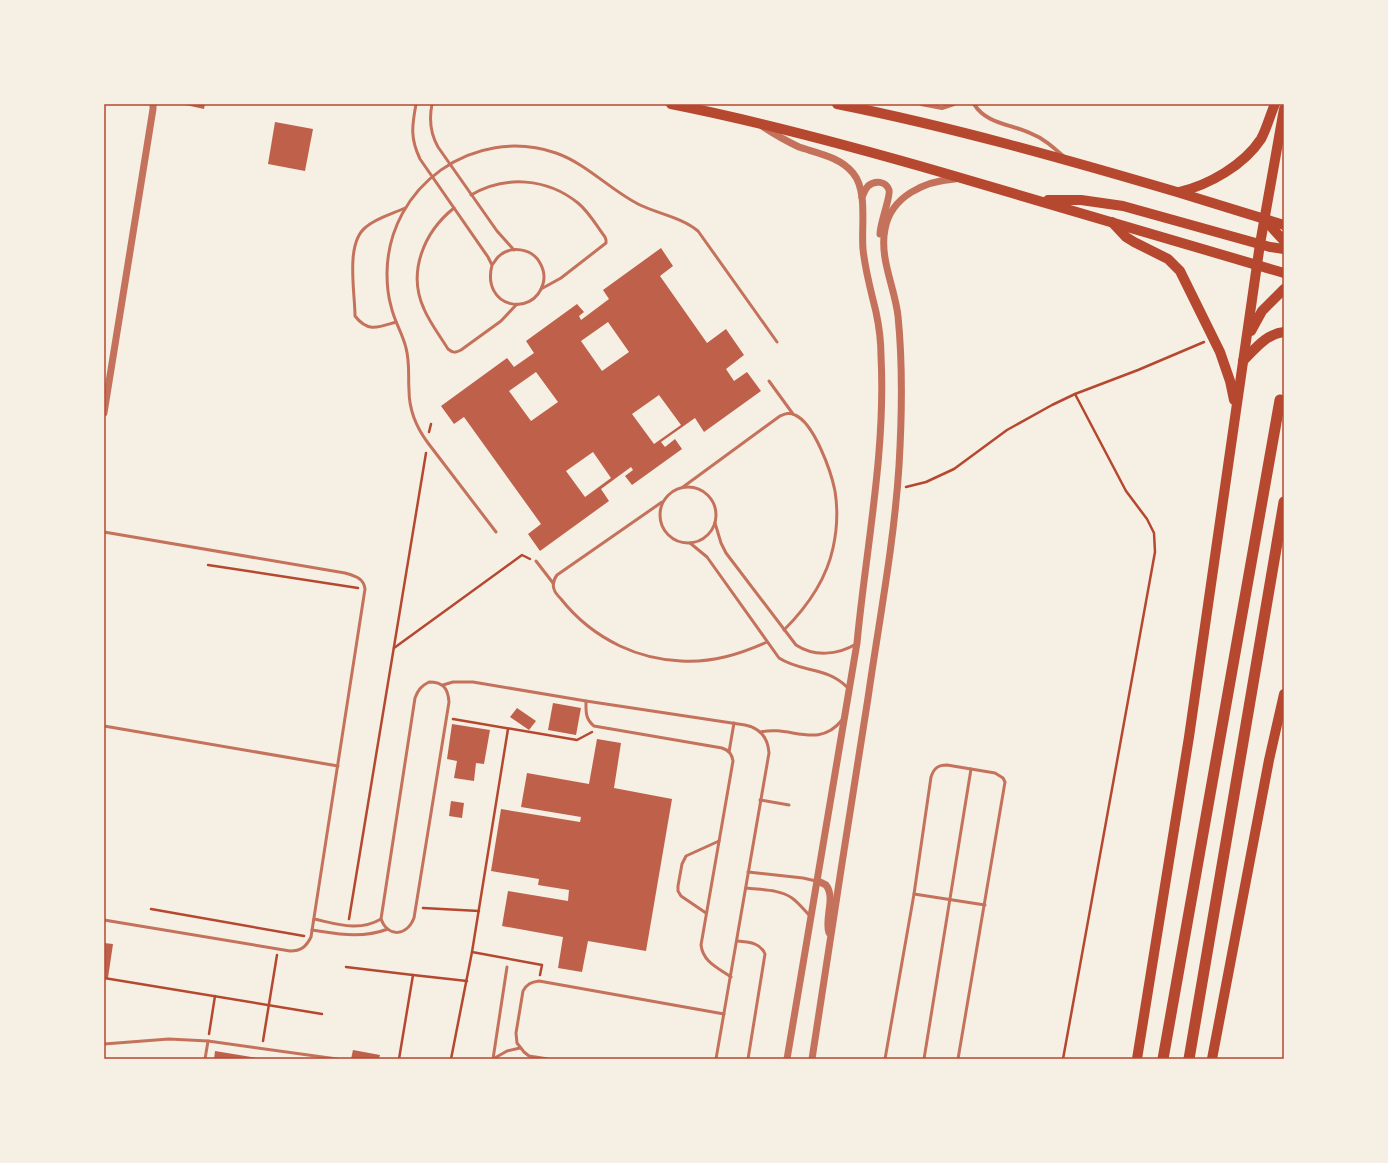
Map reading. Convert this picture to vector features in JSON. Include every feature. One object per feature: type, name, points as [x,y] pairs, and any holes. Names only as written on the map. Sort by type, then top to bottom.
[{"type":"highway","points":[[1163,1059],[1280,400]]},
{"type":"highway","points":[[1189,1059],[1284,502]]},
{"type":"main road","points":[[671,104],[759,123],[848,146],[1038,200],[1284,273]]},
{"type":"main road","points":[[838,104],[957,132],[1067,161],[1177,192],[1284,225]]},
{"type":"main road","points":[[1177,192],[1190,189],[1213,180],[1249,153],[1261,139],[1275,104]]},
{"type":"main road","points":[[1137,1059],[1188,738],[1260,244],[1284,109]]},
{"type":"main road","points":[[1038,200],[1081,200],[1123,206],[1260,244],[1284,249]]},
{"type":"main road","points":[[1264,219],[1284,241]]},
{"type":"main road","points":[[1112,222],[1134,242],[1160,254],[1174,264],[1180,271],[1223,359],[1230,381],[1236,411]]},
{"type":"main road","points":[[1246,341],[1262,311],[1284,289]]},
{"type":"main road","points":[[1243,361],[1269,336],[1284,332]]},
{"type":"main road","points":[[1212,1059],[1267,768],[1284,694]]},
{"type":"street","points":[[921,104],[942,108],[954,104]]},
{"type":"street","points":[[974,104],[981,114],[1040,138],[1055,149],[1067,161]]},
{"type":"street","points":[[104,413],[154,106]]},
{"type":"street","points":[[759,123],[784,140],[829,157],[846,166],[856,178],[862,197],[863,249],[880,334],[882,375],[877,477],[857,643],[788,1059]]},
{"type":"street","points":[[884,247],[885,228],[888,218],[899,201],[916,188],[940,181],[961,178]]},
{"type":"street","points":[[812,1059],[886,578],[897,488],[901,348],[898,313],[880,230],[889,198],[888,186],[881,182],[873,183],[866,189],[862,197]]},
{"type":"street","points":[[818,882],[826,885],[829,891],[827,928],[831,937]]},
{"type":"lane","points":[[416,104],[412,128],[414,144],[420,159],[480,245],[492,265]]},
{"type":"lane","points":[[432,104],[430,117],[432,132],[438,147],[471,195],[514,250]]},
{"type":"lane","points":[[496,532],[419,431],[409,404],[409,361],[406,348],[390,306],[387,273],[388,256],[392,240],[405,208],[420,188],[432,176],[449,164],[480,151],[510,146],[541,149],[556,153],[584,166],[639,204],[683,221],[698,231],[777,342]]},
{"type":"lane","points":[[471,195],[498,183],[512,181],[540,184],[554,188],[566,195],[578,203],[588,213],[605,237],[606,244],[561,278],[541,288]]},
{"type":"lane","points":[[396,322],[377,328],[368,327],[360,323],[355,316],[353,255],[354,244],[358,235],[365,227],[374,221],[405,208]]},
{"type":"lane","points":[[454,208],[446,214],[432,231],[424,245],[419,260],[417,276],[419,293],[424,308],[448,349],[452,352],[461,350],[501,321],[518,304]]},
{"type":"lane","points":[[514,250],[528,252],[539,261],[544,274],[541,288],[534,298],[518,304],[504,301],[494,292],[490,283],[492,265],[505,252],[514,250]]},
{"type":"lane","points":[[769,381],[793,414],[803,422],[824,454],[830,472],[836,504],[836,529],[828,567],[820,585],[810,601],[784,630]]},
{"type":"lane","points":[[553,583],[558,575],[662,502],[674,490],[683,487],[780,416],[786,413],[793,414]]},
{"type":"lane","points":[[683,487],[697,488],[709,496],[714,504],[716,513],[715,523],[721,543],[726,553],[796,645],[809,652],[832,653],[850,648],[857,643]]},
{"type":"lane","points":[[662,502],[660,522],[664,531],[671,538],[680,542],[690,543],[706,537],[715,523]]},
{"type":"lane","points":[[104,532],[345,573],[362,580],[365,589],[311,937],[304,947],[298,951],[278,949],[104,920]]},
{"type":"lane","points":[[690,543],[707,557],[779,658],[786,663],[827,673],[843,683],[850,690]]},
{"type":"lane","points":[[536,561],[553,583],[554,591],[582,622],[619,646],[639,654],[660,659],[704,661],[746,651],[767,642]]},
{"type":"lane","points":[[429,682],[436,682],[443,685],[448,693],[449,702],[445,718],[411,926],[404,931],[396,932],[388,929],[383,924],[381,919],[417,691],[422,685],[429,682]]},
{"type":"lane","points":[[443,685],[453,682],[473,682],[586,701],[734,723],[751,726],[761,732],[767,742],[769,753],[716,1059]]},
{"type":"lane","points":[[586,701],[587,717],[589,722],[599,728],[722,748],[729,752]]},
{"type":"lane","points":[[761,732],[774,730],[802,736],[818,735],[834,728],[845,715]]},
{"type":"lane","points":[[731,977],[708,961],[702,951],[701,945],[733,761],[729,752],[734,723]]},
{"type":"lane","points":[[104,726],[338,766]]},
{"type":"lane","points":[[885,1059],[914,894],[932,772],[940,765],[995,773],[1003,778],[1005,782],[958,1059]]},
{"type":"lane","points":[[924,1059],[971,769]]},
{"type":"lane","points":[[760,800],[789,805]]},
{"type":"lane","points":[[706,914],[681,896],[678,891],[678,886],[682,864],[686,856],[719,841]]},
{"type":"lane","points":[[748,872],[803,878],[818,882]]},
{"type":"lane","points":[[746,888],[784,894],[792,898],[812,918]]},
{"type":"lane","points":[[914,894],[985,905]]},
{"type":"lane","points":[[314,919],[348,926],[365,926],[381,919]]},
{"type":"lane","points":[[312,930],[356,936],[367,935],[388,929]]},
{"type":"lane","points":[[737,941],[759,945],[765,954],[748,1059]]},
{"type":"lane","points":[[493,1059],[507,968]]},
{"type":"lane","points":[[548,1059],[529,1056],[520,1048],[516,1038],[522,996],[525,987],[539,981],[724,1014]]},
{"type":"lane","points":[[104,1044],[169,1039],[208,1041],[337,1059]]},
{"type":"lane","points":[[205,1059],[208,1041]]},
{"type":"lane","points":[[493,1059],[507,1051],[520,1048]]},
{"type":"path","points":[[897,488],[926,482],[954,469],[1008,430],[1029,417],[1075,394],[1214,338]]},
{"type":"path","points":[[1063,1059],[1155,552],[1154,533],[1147,519],[1126,491],[1075,394]]},
{"type":"path","points":[[348,926],[431,424]]},
{"type":"path","points":[[394,649],[522,555]]},
{"type":"path","points":[[208,565],[365,589]]},
{"type":"path","points":[[445,718],[577,740],[599,728]]},
{"type":"path","points":[[451,1059],[467,981],[508,729]]},
{"type":"path","points":[[415,908],[479,911]]},
{"type":"path","points":[[151,909],[311,937]]},
{"type":"path","points":[[262,1048],[278,949]]},
{"type":"path","points":[[472,952],[542,965],[539,981]]},
{"type":"path","points":[[346,967],[467,981]]},
{"type":"path","points":[[399,1059],[413,975]]},
{"type":"path","points":[[104,978],[322,1014]]},
{"type":"path","points":[[208,1041],[215,996]]},
{"type":"building","points":[[181,104],[205,104],[204,109]]},
{"type":"building","points":[[275,122],[313,129],[305,171],[268,164]]},
{"type":"building","points":[[661,248],[673,266],[660,276],[707,343],[726,329],[744,355],[726,369],[734,381],[747,372],[761,391],[704,432],[695,418],[661,442],[665,447],[675,439],[682,449],[632,485],[625,476],[633,470],[631,467],[601,489],[609,501],[540,551],[528,534],[541,524],[464,417],[454,424],[441,406],[507,358],[514,367],[534,353],[526,341],[577,304],[584,312],[579,316],[581,320],[609,299],[603,290]],"holes":[[[608,322],[629,352],[602,371],[581,341]],[[536,372],[558,402],[531,421],[509,391]],[[659,395],[681,425],[654,444],[632,414]],[[593,452],[611,478],[585,497],[566,471]]]},
{"type":"building","points":[[553,703],[581,708],[576,735],[548,730]]},
{"type":"building","points":[[517,708],[536,721],[529,730],[510,717]]},
{"type":"building","points":[[452,724],[490,730],[484,764],[476,763],[474,781],[454,778],[457,761],[447,759]]},
{"type":"building","points":[[597,739],[621,743],[614,788],[672,799],[646,951],[588,941],[582,972],[558,968],[563,937],[502,926],[508,891],[568,901],[569,890],[538,885],[539,879],[491,871],[501,809],[580,822],[581,817],[521,807],[527,773],[589,784]]},
{"type":"building","points":[[451,801],[464,803],[462,818],[449,816]]},
{"type":"building","points":[[104,943],[113,944],[108,978],[104,977]]},
{"type":"building","points":[[353,1050],[380,1055],[379,1059],[351,1059]]},
{"type":"building","points":[[215,1051],[257,1058],[257,1059],[214,1059]]}]
